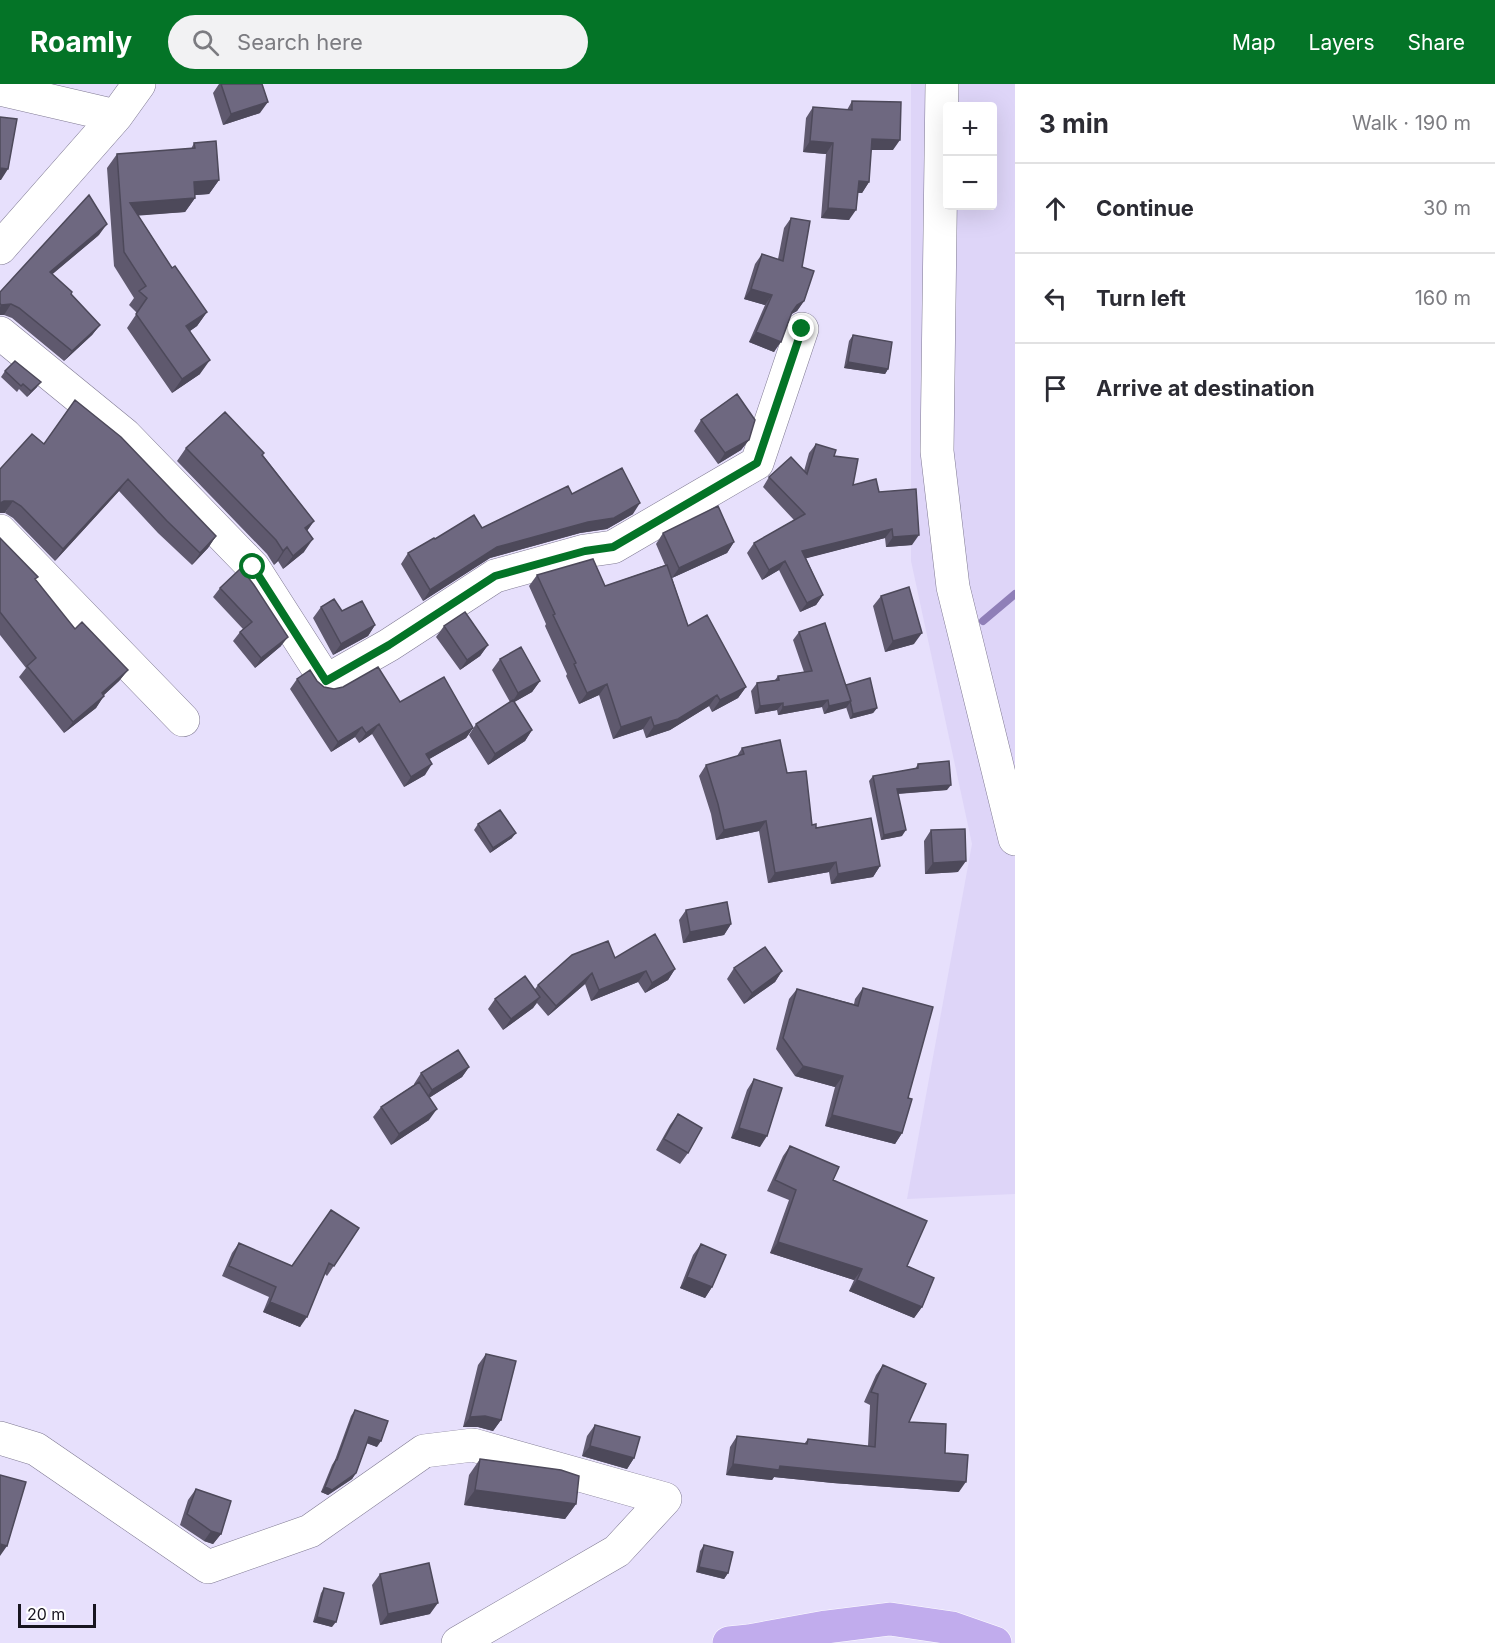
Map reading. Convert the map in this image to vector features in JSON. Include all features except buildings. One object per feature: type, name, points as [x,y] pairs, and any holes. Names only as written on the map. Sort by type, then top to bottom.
[{"type":"main road","points":[[729,1643],[826,1626],[890,1619],[952,1628],[995,1643]]},
{"type":"street","points":[[0,248],[116,116],[139,84]]},
{"type":"street","points":[[942,84],[937,451],[953,587],[1015,839]]},
{"type":"street","points":[[0,89],[116,116]]},
{"type":"street","points":[[0,333],[126,435],[253,567],[326,681],[389,645],[495,576],[585,551],[613,547],[757,463],[802,329]]},
{"type":"street","points":[[0,531],[183,720]]},
{"type":"street","points":[[0,1438],[36,1449],[208,1567],[310,1532],[424,1451],[473,1445],[665,1499],[617,1551],[458,1643]]},
{"type":"shaded area","points":[[911,84],[1015,84],[1015,1194],[907,1199],[972,844],[911,561]]},
{"type":"waterway","points":[[983,621],[1015,594]]},
{"type":"route","points":[[253,567],[326,681],[389,645],[495,576],[585,551],[613,547],[757,463],[802,329]]}]
